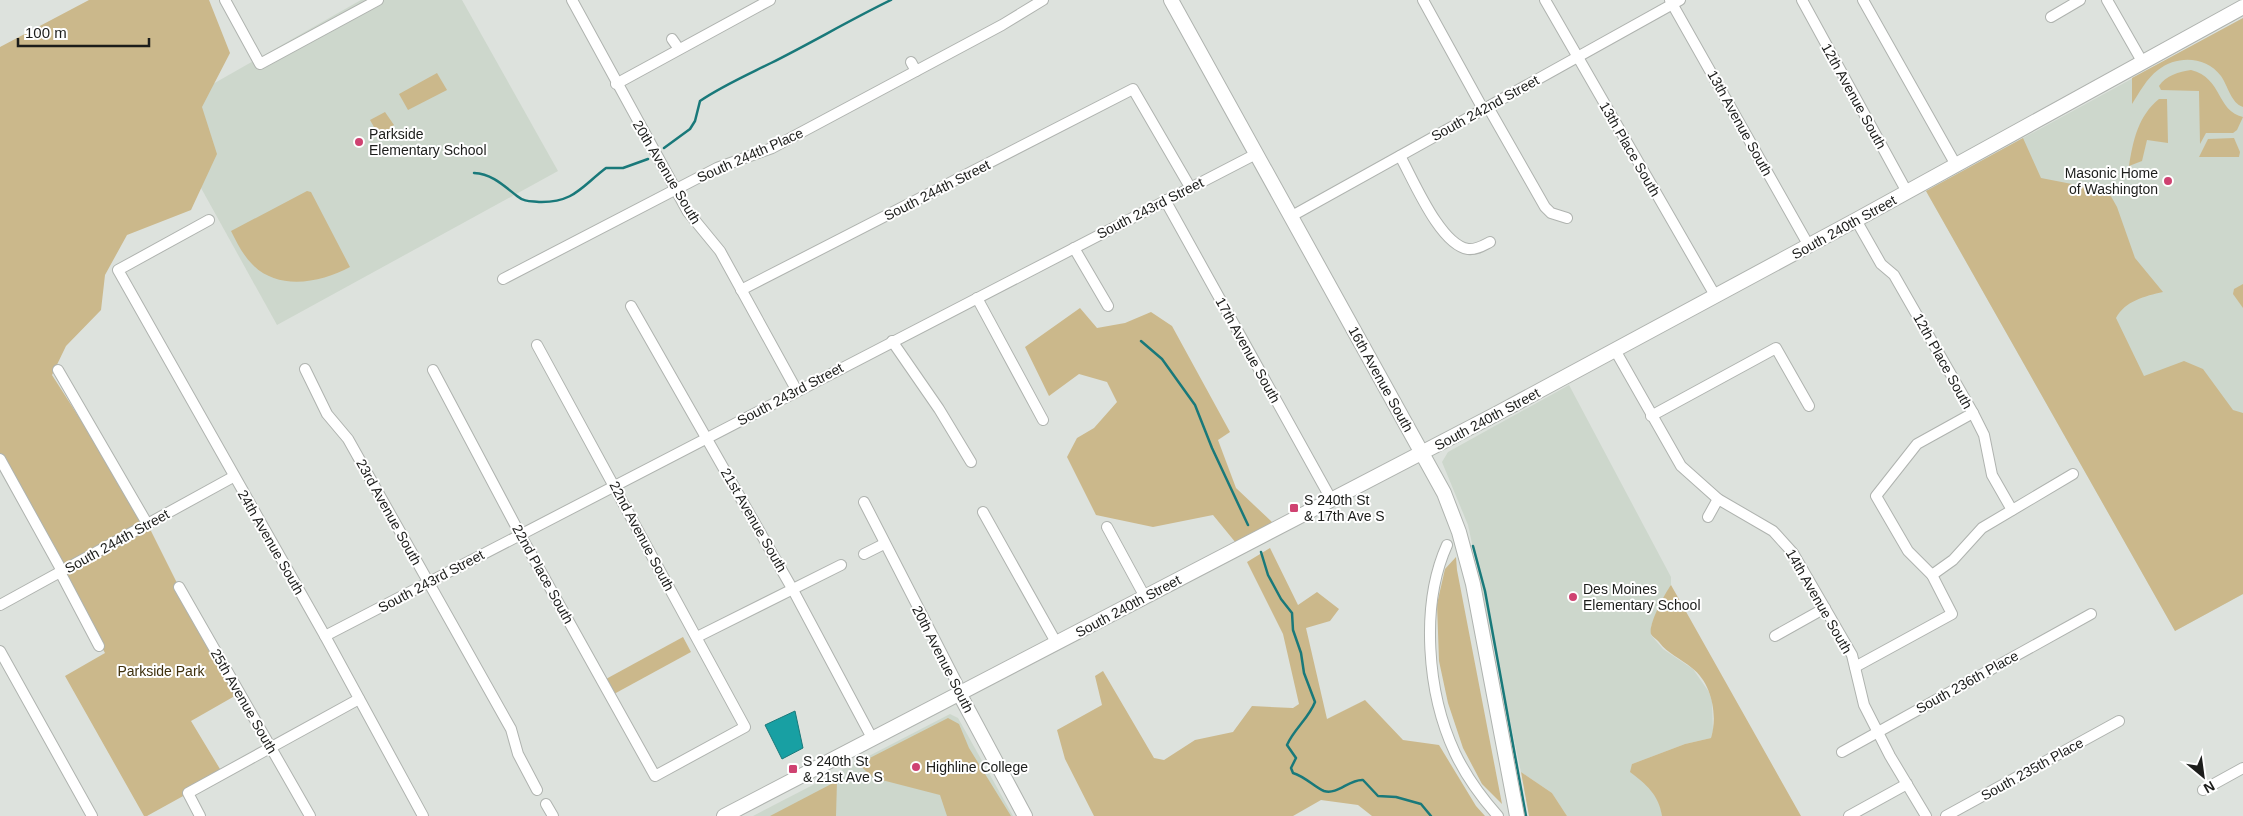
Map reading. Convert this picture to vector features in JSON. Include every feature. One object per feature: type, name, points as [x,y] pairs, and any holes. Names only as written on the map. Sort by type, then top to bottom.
[{"type":"main road","name":"16th Avenue South","points":[[1174,1],[1290,217],[1447,500],[1467,560],[1517,816]]},
{"type":"main road","name":"South 240th Street","points":[[724,816],[1331,499],[1422,454],[1716,297],[2243,7]]},
{"type":"main road","name":"20th Avenue South","points":[[959,693],[1025,816]]},
{"type":"street","points":[[225,0],[260,64],[378,0]]},
{"type":"street","name":"20th Avenue South","points":[[572,0],[675,190],[693,221],[714,242],[797,391]]},
{"type":"street","points":[[616,84],[770,0]]},
{"type":"street","name":"South 244th Place","points":[[503,279],[727,164],[772,148],[914,67],[1043,0]]},
{"type":"street","points":[[1423,0],[1545,207],[1551,213],[1566,218]]},
{"type":"street","name":"13th Place South","points":[[1545,0],[1716,297]]},
{"type":"street","name":"12th Avenue South","points":[[1802,0],[1907,192]]},
{"type":"street","points":[[1863,0],[1956,165]]},
{"type":"street","points":[[2051,17],[2080,0]]},
{"type":"street","points":[[2107,0],[2143,63]]},
{"type":"street","name":"South 242nd Street","points":[[1290,217],[1674,1]]},
{"type":"street","name":"13th Avenue South","points":[[1674,1],[1809,246]]},
{"type":"street","points":[[672,39],[679,50]]},
{"type":"street","name":"South 244th Street","points":[[742,290],[1133,89],[1190,188]]},
{"type":"street","name":"South 243rd Street","points":[[325,636],[1256,154]]},
{"type":"street","points":[[1400,156],[1428,208],[1449,238],[1469,249],[1478,248],[1490,242]]},
{"type":"street","name":"17th Avenue South","points":[[1165,200],[1331,499]]},
{"type":"street","name":"24th Avenue South","points":[[209,220],[118,270],[233,477],[325,636],[423,816]]},
{"type":"street","name":"12th Place South","points":[[1856,220],[1881,264],[1894,275],[1973,413],[1984,435],[1992,475],[2012,510]]},
{"type":"street","points":[[1074,248],[1108,306]]},
{"type":"street","points":[[977,298],[1043,420]]},
{"type":"street","name":"21st Avenue South","points":[[631,306],[793,590],[872,738]]},
{"type":"street","points":[[892,341],[939,409],[971,462]]},
{"type":"street","name":"22nd Avenue South","points":[[537,345],[745,728]]},
{"type":"street","points":[[1651,416],[1776,348],[1810,406]]},
{"type":"street","name":"14th Avenue South","points":[[1615,350],[1681,466],[1718,499],[1780,537],[1797,560],[1852,655],[1864,705],[1926,816]]},
{"type":"street","name":"23rd Avenue South","points":[[305,369],[327,414],[348,439],[511,729],[518,754],[537,790]]},
{"type":"street","points":[[58,370],[148,525]]},
{"type":"street","name":"22nd Place South","points":[[433,370],[520,534],[655,776],[745,728]]},
{"type":"street","points":[[1855,667],[1952,614],[1932,575],[1908,551],[1876,496],[1917,444],[1973,413]]},
{"type":"street","points":[[0,459],[99,646]]},
{"type":"street","points":[[1932,575],[1953,560],[1982,528],[2073,474]]},
{"type":"street","name":"South 244th Street","points":[[0,605],[233,477]]},
{"type":"street","points":[[1708,517],[1718,499]]},
{"type":"street","name":"20th Avenue South","points":[[864,502],[884,544],[957,682],[959,693]]},
{"type":"street","points":[[983,512],[1056,644]]},
{"type":"street","points":[[1107,527],[1145,596]]},
{"type":"street","points":[[864,554],[884,544]]},
{"type":"street","points":[[1447,545],[1437,567],[1430,606],[1430,640],[1437,694],[1445,725],[1457,756],[1474,786],[1498,816]]},
{"type":"street","points":[[697,637],[841,564]]},
{"type":"street","name":"25th Avenue South","points":[[179,587],[310,816]]},
{"type":"street","points":[[1775,636],[1825,608]]},
{"type":"street","name":"South 236th Place","points":[[1842,752],[2091,614]]},
{"type":"street","points":[[0,651],[92,816]]},
{"type":"street","points":[[200,816],[188,793],[359,699]]},
{"type":"street","name":"South 235th Place","points":[[1946,816],[2119,722]]},
{"type":"street","points":[[2203,790],[2243,768]]},
{"type":"street","points":[[1849,816],[1907,784]]},
{"type":"street","points":[[546,804],[553,816]]},
{"type":"shaded area","name":"Parkside Elementary School","points":[[361,0],[462,0],[558,171],[277,325],[160,114]]},
{"type":"shaded area","name":"Masonic Home of Washington","points":[[2243,18],[2243,594],[2175,631],[1926,191]]},
{"type":"shaded area","name":"Des Moines Elementary School","points":[[1569,385],[1671,577],[1671,585],[1651,626],[1651,635],[1663,649],[1693,669],[1709,692],[1712,701],[1713,730],[1711,738],[1685,744],[1632,764],[1652,790],[1661,807],[1662,816],[1567,816],[1552,793],[1521,772],[1468,525],[1442,462],[1448,452]]},
{"type":"shaded area","name":"Highline College","points":[[950,714],[958,718],[1013,816],[753,816]]},
{"type":"green space","name":"Parkside Park","points":[[89,0],[209,0],[230,53],[202,107],[217,154],[191,210],[127,235],[105,275],[101,310],[66,346],[52,375],[148,525],[179,587],[240,693],[191,721],[223,774],[147,816],[144,816],[65,676],[105,653],[62,571],[0,464],[0,47]]},
{"type":"green space","points":[[2243,18],[2243,107],[2235,102],[2221,76],[2215,69],[2199,61],[2191,60],[2174,62],[2158,70],[2147,81],[2132,104],[2132,78]]},
{"type":"green space","points":[[2191,70],[2209,80],[2228,108],[2234,114],[2243,117],[2237,130],[2233,133],[2206,133],[2200,144],[2199,91],[2161,90],[2159,86],[2165,79],[2177,73]]},
{"type":"green space","points":[[437,73],[447,90],[408,110],[399,94]]},
{"type":"green space","points":[[2159,99],[2167,99],[2168,143],[2147,140],[2142,161],[2129,166],[2132,147],[2141,121]]},
{"type":"green space","points":[[385,112],[394,125],[392,126],[393,128],[378,134],[370,120]]},
{"type":"green space","points":[[2023,138],[2041,178],[2108,191],[2117,207],[2135,258],[2163,292],[2130,303],[2116,318],[2144,376],[2184,361],[2203,369],[2233,410],[2243,413],[2243,594],[2175,631],[1926,191]]},
{"type":"green space","points":[[2234,138],[2240,152],[2239,157],[2199,157],[2208,139]]},
{"type":"green space","points":[[307,191],[311,192],[350,267],[326,277],[300,282],[286,281],[262,273],[240,249],[231,231]]},
{"type":"green space","points":[[2243,284],[2243,308],[2233,294],[2234,289]]},
{"type":"green space","points":[[1080,308],[1097,328],[1125,323],[1151,312],[1172,326],[1230,432],[1218,440],[1236,488],[1273,523],[1236,543],[1213,515],[1153,527],[1096,515],[1067,457],[1077,438],[1094,428],[1117,402],[1107,382],[1079,374],[1049,396],[1025,347]]},
{"type":"green space","points":[[1270,548],[1298,605],[1317,592],[1339,609],[1330,621],[1306,628],[1327,719],[1365,700],[1403,740],[1439,745],[1476,806],[1485,816],[1372,816],[1358,805],[1321,800],[1293,816],[1094,816],[1065,759],[1057,730],[1102,705],[1095,676],[1103,671],[1154,758],[1164,760],[1195,740],[1233,732],[1252,706],[1293,708],[1299,704],[1283,634],[1247,562]]},
{"type":"green space","points":[[1456,557],[1502,804],[1482,784],[1463,748],[1448,703],[1439,661],[1437,604],[1445,569]]},
{"type":"green space","points":[[1671,585],[1801,816],[1662,816],[1655,796],[1630,772],[1632,764],[1685,744],[1711,738],[1713,729],[1712,700],[1699,674],[1666,650],[1651,634],[1654,617]]},
{"type":"green space","points":[[683,637],[691,652],[614,694],[606,679]]},
{"type":"green space","points":[[948,718],[959,724],[969,748],[1011,816],[947,816],[940,795],[874,778],[858,764]]},
{"type":"green space","points":[[1521,772],[1552,793],[1567,816],[1529,816]]},
{"type":"green space","points":[[837,781],[836,816],[770,816]]},
{"type":"water","points":[[795,711],[803,748],[782,759],[765,725]]},
{"type":"waterway","points":[[664,148],[690,129],[695,121],[700,101],[891,0]]},
{"type":"waterway","points":[[474,173],[492,178],[522,199],[551,202],[561,200],[577,192],[606,168],[623,168],[648,159]]},
{"type":"waterway","points":[[1141,341],[1162,359],[1195,405],[1212,448],[1248,525]]},
{"type":"waterway","points":[[1473,546],[1485,591],[1526,816]]},
{"type":"waterway","points":[[1261,552],[1268,575],[1281,599],[1292,613],[1293,630],[1301,653],[1304,673],[1315,702],[1287,745],[1296,758],[1291,768],[1293,773],[1320,789],[1329,792],[1358,780],[1363,780],[1378,796],[1396,797],[1421,804],[1431,816]]},
{"type":"place","name":"Parkside Elementary School","points":[[359,142]]},
{"type":"place","name":"Masonic Home of Washington","points":[[2168,181]]},
{"type":"place","name":"S 240th St & 17th Ave S","points":[[1294,508]]},
{"type":"place","name":"Des Moines Elementary School","points":[[1573,597]]},
{"type":"place","name":"Highline College","points":[[916,767]]},
{"type":"place","name":"S 240th St & 21st Ave S","points":[[793,769]]}]
